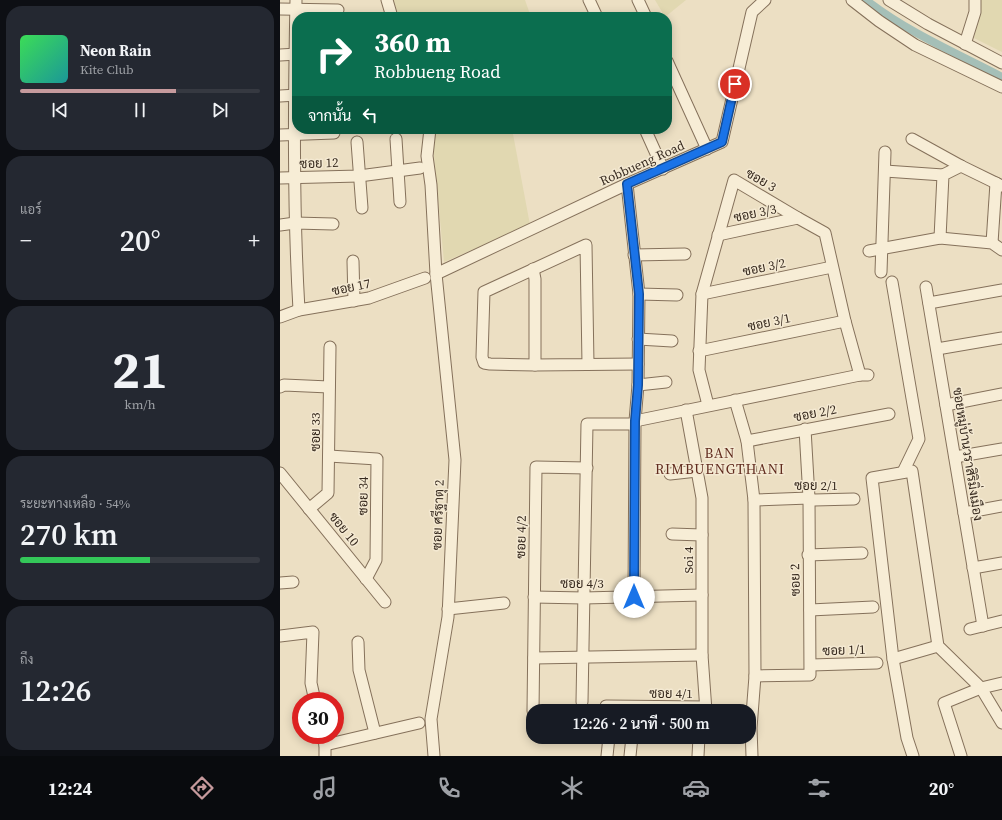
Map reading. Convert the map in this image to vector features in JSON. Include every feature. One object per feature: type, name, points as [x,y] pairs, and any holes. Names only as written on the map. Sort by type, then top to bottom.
[{"type":"street","points":[[387,0],[391,12]]},
{"type":"street","points":[[589,0],[595,12]]},
{"type":"street","points":[[638,0],[644,12]]},
{"type":"street","name":"Robbueng Road","points":[[436,274],[627,184],[722,142],[752,12],[765,0]]},
{"type":"street","points":[[852,0],[879,21],[915,45],[1002,87]]},
{"type":"street","points":[[889,0],[928,24],[1002,63]]},
{"type":"street","points":[[965,44],[975,12],[975,0]]},
{"type":"street","points":[[280,9],[296,5],[338,10]]},
{"type":"street","points":[[280,55],[292,54]]},
{"type":"street","points":[[672,73],[707,149]]},
{"type":"street","points":[[280,96],[292,95]]},
{"type":"street","points":[[280,135],[314,134]]},
{"type":"street","name":"ซอย ศรีฐาตุ 2","points":[[429,134],[427,156],[432,185],[436,274],[455,460],[448,609],[431,719],[434,756]]},
{"type":"street","points":[[647,134],[663,169]]},
{"type":"street","points":[[295,135],[296,257],[299,310]]},
{"type":"street","points":[[396,139],[400,202]]},
{"type":"street","points":[[912,139],[999,185],[992,243]]},
{"type":"street","name":"ซอย 12","points":[[357,142],[362,208]]},
{"type":"street","points":[[881,272],[885,152]]},
{"type":"street","points":[[885,171],[944,175],[961,166]]},
{"type":"street","name":"ซอย 12","points":[[280,178],[359,176],[420,168]]},
{"type":"street","points":[[940,238],[944,175]]},
{"type":"street","name":"ซอย 3","points":[[708,405],[699,370],[702,294],[734,180],[825,233],[845,321],[864,375],[735,400]]},
{"type":"street","points":[[627,184],[639,294],[638,385],[635,422],[634,597]]},
{"type":"street","name":"ซอย 3/3","points":[[718,234],[798,218]]},
{"type":"street","points":[[280,225],[296,223],[332,224]]},
{"type":"street","points":[[869,252],[940,238],[992,243],[1002,250]]},
{"type":"street","points":[[588,364],[586,245],[484,292],[482,357],[484,362],[490,364],[535,365],[638,364]]},
{"type":"street","points":[[634,255],[685,254]]},
{"type":"street","points":[[353,261],[354,301]]},
{"type":"street","name":"ซอย 3/2","points":[[702,294],[832,267]]},
{"type":"street","points":[[533,269],[535,279],[535,365]]},
{"type":"street","name":"ซอย 17","points":[[280,317],[299,310],[369,298],[425,278]]},
{"type":"street","points":[[892,282],[919,439],[903,472]]},
{"type":"street","name":"ซอยหมู่บ้านวราสิริมิ่งเมือง","points":[[926,287],[983,626]]},
{"type":"street","points":[[929,303],[1002,290]]},
{"type":"street","points":[[639,294],[677,295]]},
{"type":"street","name":"ซอย 3/1","points":[[699,351],[845,321]]},
{"type":"street","points":[[937,349],[1002,338]]},
{"type":"street","points":[[638,340],[672,341]]},
{"type":"street","name":"ซอย 33","points":[[309,508],[328,493],[330,347]]},
{"type":"street","points":[[638,385],[666,382]]},
{"type":"street","points":[[280,387],[284,385],[329,387]]},
{"type":"street","points":[[946,405],[1002,394]]},
{"type":"street","points":[[582,702],[587,424],[635,422],[735,400],[747,441],[754,500],[756,676],[753,704]]},
{"type":"street","name":"Soi 4","points":[[686,410],[702,498],[702,655],[706,704]]},
{"type":"street","name":"ซอย 2/2","points":[[747,441],[889,414]]},
{"type":"street","name":"ซอย 2","points":[[805,429],[808,498],[811,665]]},
{"type":"street","points":[[955,457],[1002,449]]},
{"type":"street","name":"ซอย 34","points":[[329,456],[377,459],[376,560],[366,579]]},
{"type":"street","name":"ซอย 4/2","points":[[533,704],[536,467],[587,468]]},
{"type":"street","points":[[670,474],[697,471]]},
{"type":"street","points":[[913,756],[907,738],[893,659],[872,478],[912,471],[938,646],[981,688],[1002,723]]},
{"type":"street","name":"ซอย 10","points":[[280,473],[385,602]]},
{"type":"street","name":"ซอย 2/1","points":[[754,500],[808,498],[814,500],[854,500]]},
{"type":"street","points":[[964,513],[1002,506]]},
{"type":"street","points":[[672,534],[702,535]]},
{"type":"street","points":[[808,555],[862,553]]},
{"type":"street","points":[[973,568],[1002,563]]},
{"type":"street","points":[[280,583],[293,582]]},
{"type":"street","name":"ซอย 4/3","points":[[534,597],[584,598],[702,595]]},
{"type":"street","points":[[448,609],[504,603]]},
{"type":"street","points":[[810,610],[873,607]]},
{"type":"street","points":[[970,629],[1002,621]]},
{"type":"street","points":[[280,636],[312,632],[311,683],[313,692]]},
{"type":"street","points":[[358,642],[359,670],[375,733]]},
{"type":"street","points":[[893,659],[938,646]]},
{"type":"street","points":[[534,658],[702,655]]},
{"type":"street","name":"ซอย 1/1","points":[[811,665],[877,663]]},
{"type":"street","points":[[756,676],[810,675],[811,665]]},
{"type":"street","points":[[961,756],[944,703],[981,688],[1002,683]]},
{"type":"street","points":[[325,745],[419,723]]},
{"type":"street","points":[[607,756],[608,744]]},
{"type":"street","points":[[630,756],[631,744]]},
{"type":"street","points":[[698,756],[699,744]]},
{"type":"street","points":[[751,744],[752,756]]},
{"type":"shaded area","points":[[393,0],[525,0],[529,12],[397,12]]},
{"type":"shaded area","points":[[655,0],[686,0],[671,12],[662,12]]},
{"type":"shaded area","points":[[980,0],[1002,0],[1002,52],[974,38]]},
{"type":"shaded area","points":[[434,134],[513,134],[530,225],[444,262],[434,156]]},
{"type":"waterway","points":[[866,0],[882,12],[915,32],[1002,77]]},
{"type":"district","name":"BAN RIMBUENGTHANI","points":[[720,462]]},
{"type":"route","points":[[634,597],[635,421],[638,385],[639,294],[627,184],[722,142],[735,84]]}]
